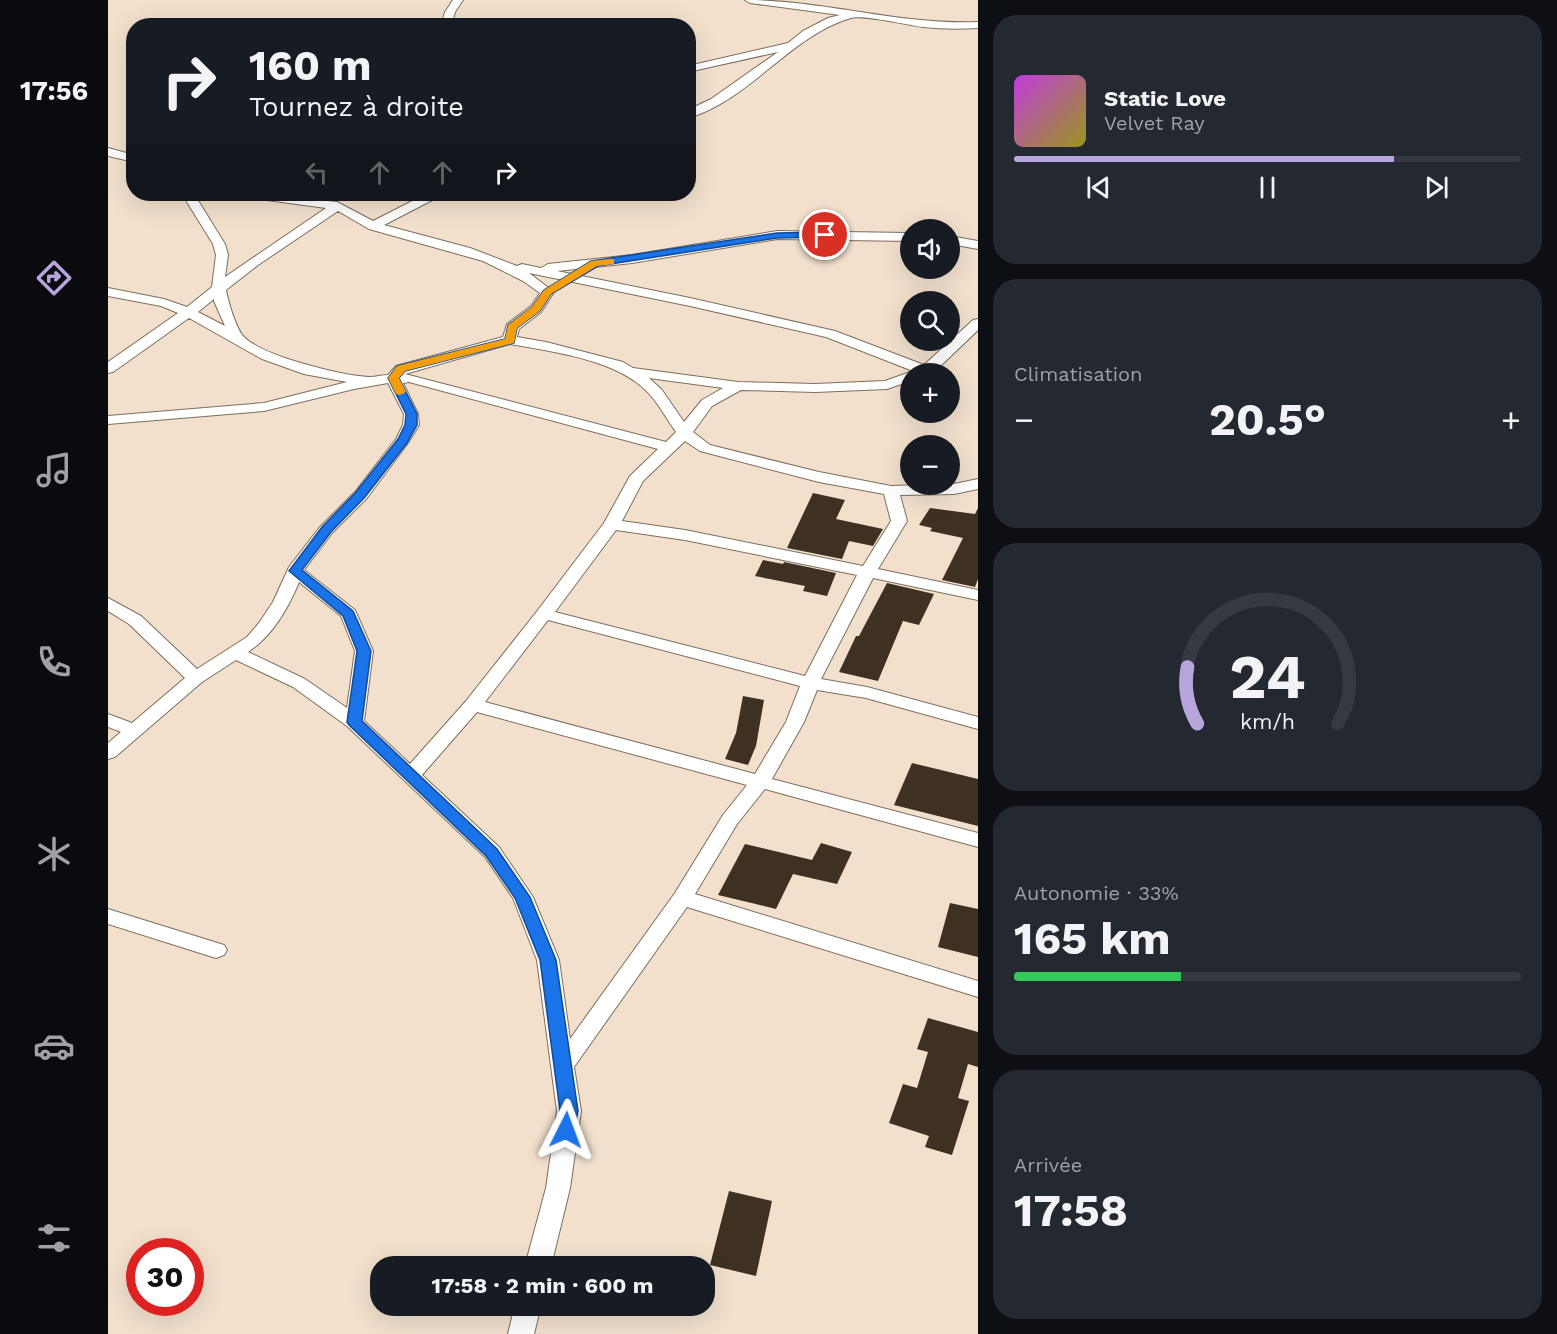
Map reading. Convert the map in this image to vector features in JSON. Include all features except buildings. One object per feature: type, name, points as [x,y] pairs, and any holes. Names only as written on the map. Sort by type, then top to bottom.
[{"type":"street","points":[[446,18],[447,9],[458,0]]},
{"type":"street","points":[[750,0],[854,16],[954,27],[978,25]]},
{"type":"street","points":[[696,111],[715,101],[773,62],[798,39],[825,23],[854,16]]},
{"type":"street","points":[[696,67],[793,46]]},
{"type":"street","points":[[108,152],[126,157]]},
{"type":"street","points":[[192,201],[219,244],[222,255],[218,287],[221,301],[237,339]]},
{"type":"street","points":[[300,201],[337,206],[373,226],[462,248],[507,265],[534,280],[547,292]]},
{"type":"street","points":[[373,226],[421,201]]},
{"type":"street","points":[[108,369],[129,352],[189,312],[253,261],[337,206]]},
{"type":"street","points":[[526,269],[595,264],[777,236],[900,236]]},
{"type":"street","points":[[960,242],[978,245]]},
{"type":"street","points":[[510,340],[512,327],[536,309],[547,292],[573,279],[595,264]]},
{"type":"street","points":[[507,265],[830,334],[900,363]]},
{"type":"street","points":[[108,292],[164,303],[189,312],[267,356],[309,371],[372,382]]},
{"type":"street","points":[[932,363],[978,323]]},
{"type":"street","points":[[393,378],[401,369],[510,340],[546,346],[618,365],[628,371],[657,393],[684,433],[705,448],[819,477],[891,491],[954,489],[978,484]]},
{"type":"street","points":[[628,371],[738,386],[815,388],[887,385],[900,380]]},
{"type":"street","points":[[108,753],[196,678],[253,641],[265,627],[282,602],[295,571],[326,530],[361,495],[403,440],[411,425],[411,414],[393,378]]},
{"type":"street","points":[[108,420],[201,414],[265,406],[393,378],[424,382],[667,447]]},
{"type":"street","points":[[410,776],[472,705],[544,614],[612,524],[636,479],[684,433],[707,403],[738,386]]},
{"type":"street","points":[[563,1066],[682,898],[730,820],[760,782],[795,722],[810,683],[867,573],[899,521],[891,491]]},
{"type":"street","points":[[612,524],[685,535],[978,596]]},
{"type":"street","points":[[295,571],[348,614],[364,651],[354,722]]},
{"type":"street","points":[[108,603],[135,620],[196,678]]},
{"type":"street","points":[[544,614],[810,683],[867,693],[978,723]]},
{"type":"street","points":[[236,653],[299,683],[354,722],[492,852],[523,897],[548,960],[569,1111],[558,1188],[541,1256]]},
{"type":"street","points":[[472,705],[978,840]]},
{"type":"street","points":[[108,720],[133,730]]},
{"type":"street","points":[[682,898],[978,989]]},
{"type":"street","points":[[108,916],[216,950]]},
{"type":"street","points":[[521,1334],[525,1316]]},
{"type":"slow traffic","points":[[400,392],[393,378],[401,369],[510,340],[512,327],[536,309],[547,292],[573,279],[595,264],[610,262]]},
{"type":"route","points":[[566,1130],[569,1111],[548,960],[523,897],[492,852],[354,722],[364,651],[348,614],[295,571],[326,530],[361,495],[403,440],[411,425],[411,414],[393,378],[401,369],[510,340],[512,327],[536,309],[547,292],[573,279],[595,264],[777,236],[825,235]]}]
